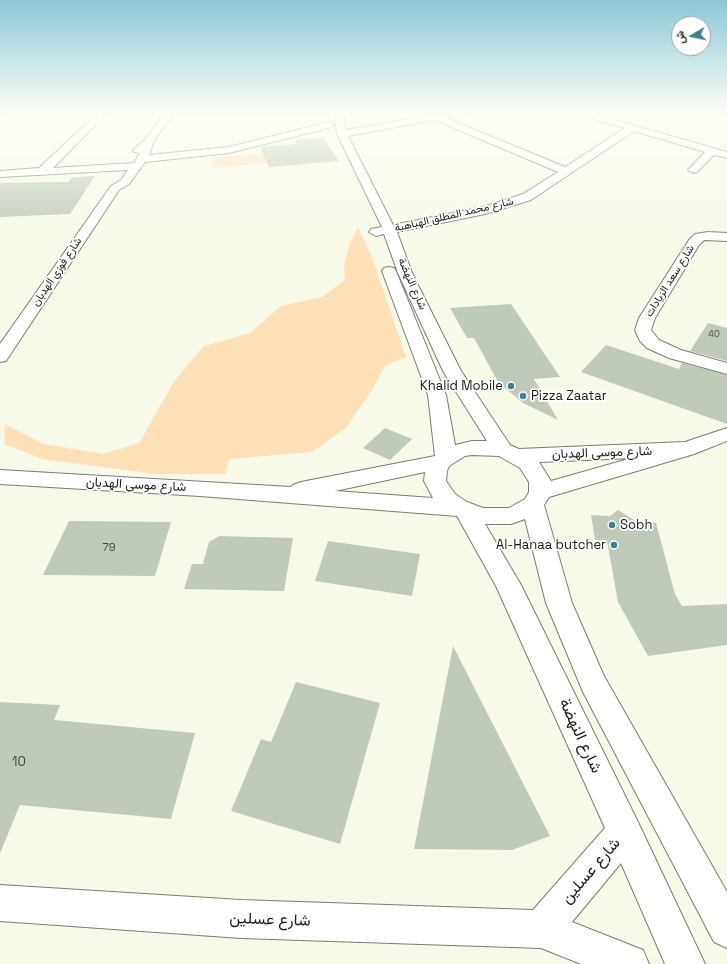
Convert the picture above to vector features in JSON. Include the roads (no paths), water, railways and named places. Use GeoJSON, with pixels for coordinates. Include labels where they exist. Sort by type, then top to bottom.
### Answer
{"type":"FeatureCollection","features":[{"type":"Feature","properties":{"kind":"street"},"geometry":{"type":"LineString","coordinates":[[43,171],[60,155]]}},
{"type":"Feature","properties":{"kind":"street","name":"شارع فوزي الهدبان"},"geometry":{"type":"LineString","coordinates":[[0,357],[129,168],[140,155]]}},
{"type":"Feature","properties":{"kind":"street"},"geometry":{"type":"LineString","coordinates":[[72,169],[108,170],[129,168],[194,155]]}},
{"type":"Feature","properties":{"kind":"street","name":"شارع النهضة"},"geometry":{"type":"LineString","coordinates":[[344,155],[348,167],[381,240],[405,273],[452,371],[510,453]]}},
{"type":"Feature","properties":{"kind":"street","name":"شارع النهضة"},"geometry":{"type":"LineString","coordinates":[[350,155],[437,395],[444,460]]}},
{"type":"Feature","properties":{"kind":"street"},"geometry":{"type":"LineString","coordinates":[[527,155],[565,171]]}},
{"type":"Feature","properties":{"kind":"street","name":"شارع محمد المطلق الهباهبة"},"geometry":{"type":"LineString","coordinates":[[381,240],[527,197],[590,155]]}},
{"type":"Feature","properties":{"kind":"street"},"geometry":{"type":"LineString","coordinates":[[693,170],[708,155]]}},
{"type":"Feature","properties":{"kind":"street"},"geometry":{"type":"LineString","coordinates":[[0,174],[72,169],[129,168]]}},
{"type":"Feature","properties":{"kind":"street","name":"شارع سعد الزيادات"},"geometry":{"type":"LineString","coordinates":[[727,237],[700,237],[694,242],[647,318],[642,330],[653,344],[675,354],[727,370]]}},
{"type":"Feature","properties":{"kind":"street","name":"شارع موسى الهدبان"},"geometry":{"type":"LineString","coordinates":[[536,498],[687,449],[727,434]]}},
{"type":"Feature","properties":{"kind":"street"},"geometry":{"type":"LineString","coordinates":[[536,498],[523,511],[511,516],[482,516],[463,510],[447,500],[439,491],[435,481],[436,471],[444,460],[458,451],[472,448],[487,448],[510,453],[528,463],[536,472],[540,482],[536,498],[559,603],[594,683],[727,929]]}},
{"type":"Feature","properties":{"kind":"street","name":"شارع موسى الهدبان"},"geometry":{"type":"LineString","coordinates":[[510,453],[687,449]]}},
{"type":"Feature","properties":{"kind":"street","name":"شارع موسى الهدبان"},"geometry":{"type":"LineString","coordinates":[[273,495],[444,460]]}},
{"type":"Feature","properties":{"kind":"street","name":"شارع موسى الهدبان"},"geometry":{"type":"LineString","coordinates":[[0,477],[200,488],[463,510]]}},
{"type":"Feature","properties":{"kind":"street","name":"شارع النهضة"},"geometry":{"type":"LineString","coordinates":[[463,510],[508,585],[625,832],[685,964]]}},
{"type":"Feature","properties":{"kind":"street","name":"شارع عسلين"},"geometry":{"type":"LineString","coordinates":[[540,929],[625,832]]}},
{"type":"Feature","properties":{"kind":"street","name":"شارع عسلين"},"geometry":{"type":"LineString","coordinates":[[0,903],[242,919],[540,929],[629,964]]}},
{"type":"Feature","properties":{"kind":"place","name":"Khalid Mobile"},"geometry":{"type":"Point","coordinates":[511,386]}},
{"type":"Feature","properties":{"kind":"place","name":"Pizza Zaatar"},"geometry":{"type":"Point","coordinates":[523,396]}},
{"type":"Feature","properties":{"kind":"place","name":"Sobh"},"geometry":{"type":"Point","coordinates":[612,525]}},
{"type":"Feature","properties":{"kind":"place","name":"Al-Hanaa butcher"},"geometry":{"type":"Point","coordinates":[614,545]}}]}
